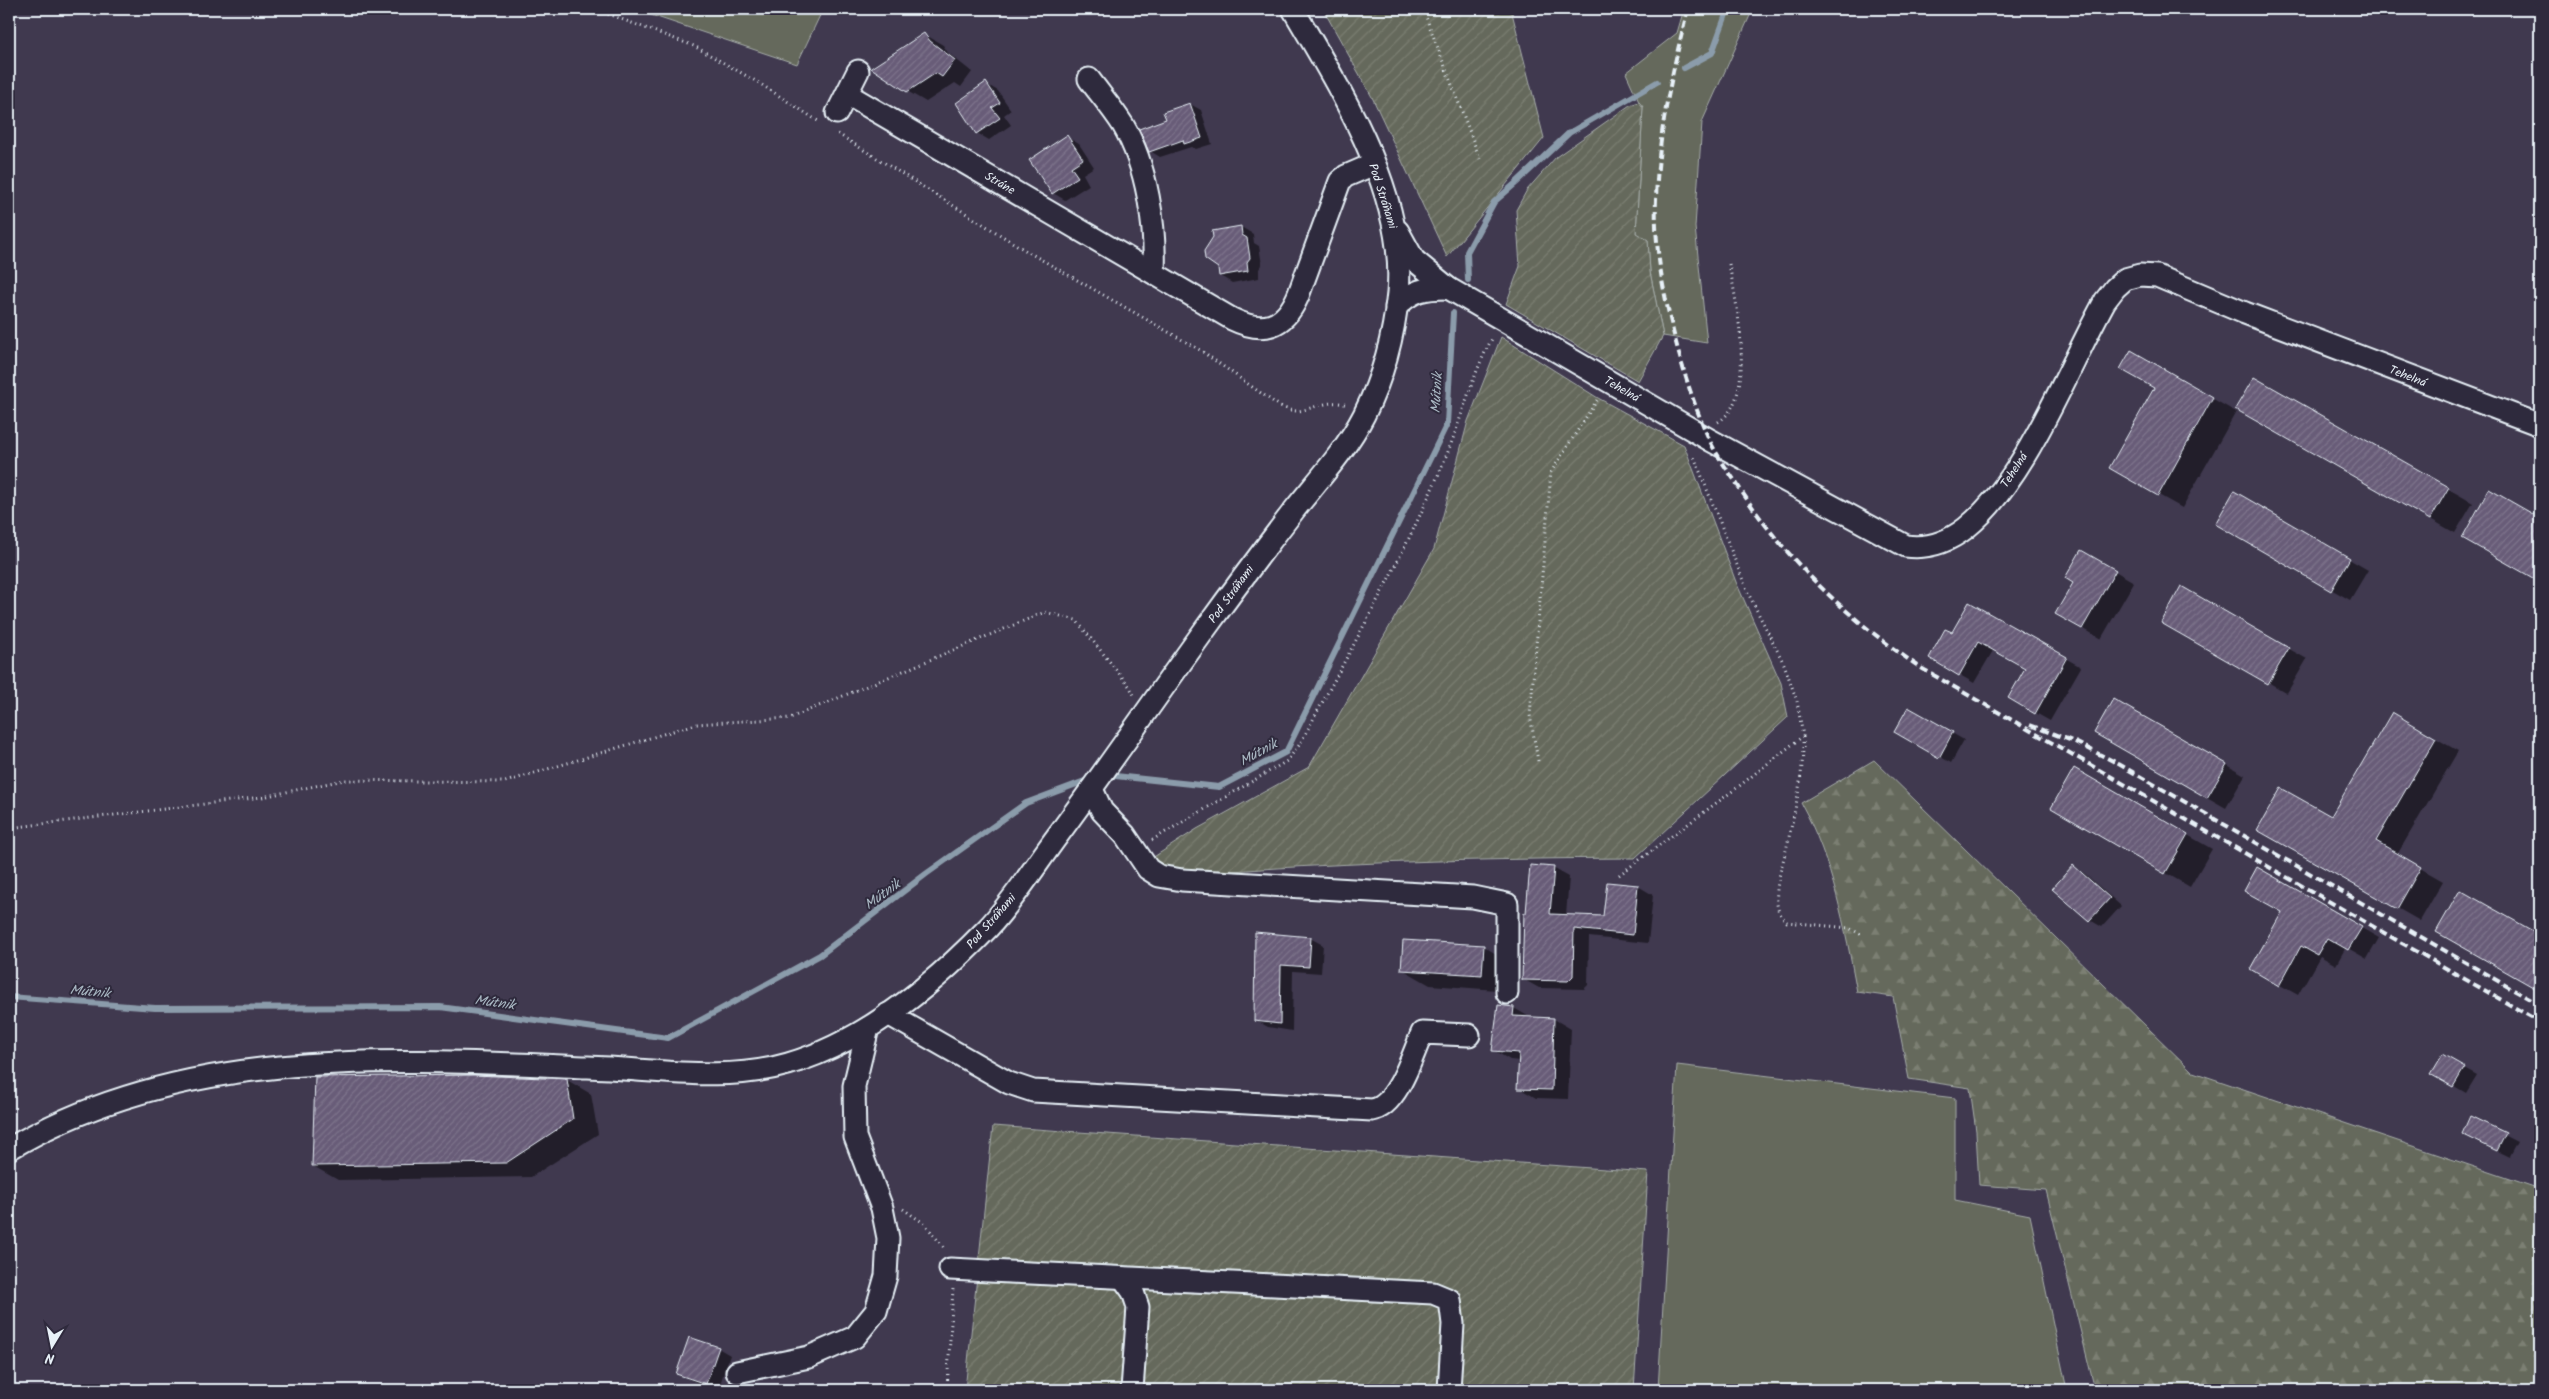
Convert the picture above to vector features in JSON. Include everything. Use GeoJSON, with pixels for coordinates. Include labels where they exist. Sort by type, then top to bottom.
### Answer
{"type":"FeatureCollection","features":[{"type":"Feature","properties":{"kind":"street","name":"Pod Stráňami"},"geometry":{"type":"LineString","coordinates":[[9,1149],[69,1117],[116,1100],[188,1080],[258,1068],[357,1063],[432,1062],[730,1073],[787,1064],[837,1045],[868,1028],[950,965],[996,919],[1263,550],[1342,450],[1365,411],[1381,374],[1390,343],[1398,288],[1394,224],[1374,164],[1350,112],[1293,9]]}},
{"type":"Feature","properties":{"kind":"street"},"geometry":{"type":"LineString","coordinates":[[831,123],[858,72]]}},
{"type":"Feature","properties":{"kind":"street"},"geometry":{"type":"LineString","coordinates":[[1089,79],[1123,125],[1134,150],[1153,225],[1154,273]]}},
{"type":"Feature","properties":{"kind":"street","name":"Stráne"},"geometry":{"type":"LineString","coordinates":[[847,94],[1242,324],[1260,327],[1283,320],[1298,296],[1340,181],[1346,176],[1374,164]]}},
{"type":"Feature","properties":{"kind":"street","name":"Tehelná"},"geometry":{"type":"LineString","coordinates":[[1394,224],[1414,260],[1448,288],[1693,431],[1906,546],[1935,545],[1965,529],[1999,494],[2033,440],[2105,301],[2115,288],[2125,280],[2147,275],[2166,278],[2245,313],[2540,425]]}},
{"type":"Feature","properties":{"kind":"street"},"geometry":{"type":"LineString","coordinates":[[1396,308],[1408,295],[1426,288],[1448,288]]}},
{"type":"Feature","properties":{"kind":"street"},"geometry":{"type":"LineString","coordinates":[[1096,783],[1102,811],[1125,834],[1148,868],[1159,876],[1473,897],[1507,904],[1507,994]]}},
{"type":"Feature","properties":{"kind":"street"},"geometry":{"type":"LineString","coordinates":[[888,1014],[1009,1083],[1033,1091],[1372,1110],[1380,1109],[1393,1097],[1422,1033],[1469,1035]]}},
{"type":"Feature","properties":{"kind":"street"},"geometry":{"type":"LineString","coordinates":[[737,1372],[809,1357],[855,1337],[876,1311],[886,1276],[888,1238],[882,1208],[855,1138],[854,1086],[868,1028]]}},
{"type":"Feature","properties":{"kind":"street"},"geometry":{"type":"LineString","coordinates":[[950,1269],[1433,1293],[1450,1300],[1453,1324],[1449,1390]]}},
{"type":"Feature","properties":{"kind":"street"},"geometry":{"type":"LineString","coordinates":[[1123,1278],[1133,1292],[1138,1307],[1132,1390]]}},
{"type":"Feature","properties":{"kind":"path"},"geometry":{"type":"LineString","coordinates":[[594,9],[694,46],[831,123],[1028,252],[1200,350],[1275,403],[1289,410],[1302,411],[1314,406],[1341,403],[1365,411]]}},
{"type":"Feature","properties":{"kind":"path"},"geometry":{"type":"LineString","coordinates":[[1423,9],[1480,159]]}},
{"type":"Feature","properties":{"kind":"path"},"geometry":{"type":"LineString","coordinates":[[1729,264],[1741,345],[1738,382],[1729,411],[1721,420],[1693,431],[1693,458],[1748,593],[1784,664],[1797,701],[1803,736],[1804,756],[1798,794],[1779,879],[1777,905],[1780,916],[1787,922],[1842,927],[1862,935]]}},
{"type":"Feature","properties":{"kind":"path"},"geometry":{"type":"LineString","coordinates":[[1125,834],[1139,841],[1152,840],[1287,761],[1300,744],[1363,628],[1404,547],[1448,453],[1485,352],[1497,331],[1506,322]]}},
{"type":"Feature","properties":{"kind":"path"},"geometry":{"type":"LineString","coordinates":[[1538,761],[1530,716],[1551,472],[1609,382]]}},
{"type":"Feature","properties":{"kind":"path"},"geometry":{"type":"LineString","coordinates":[[9,828],[262,797],[344,780],[505,782],[696,724],[790,718],[1045,612],[1076,620],[1130,687],[1144,716]]}},
{"type":"Feature","properties":{"kind":"path"},"geometry":{"type":"LineString","coordinates":[[1619,875],[1738,787],[1803,736]]}},
{"type":"Feature","properties":{"kind":"green space"},"geometry":{"type":"Polygon","coordinates":[[[633,9],[823,9],[797,64],[633,9]]]}},
{"type":"Feature","properties":{"kind":"green space"},"geometry":{"type":"Polygon","coordinates":[[[1323,9],[1511,9],[1544,138],[1447,257],[1372,97],[1323,9]]]}},
{"type":"Feature","properties":{"kind":"green space"},"geometry":{"type":"Polygon","coordinates":[[[1684,9],[1753,9],[1702,122],[1695,227],[1707,343],[1663,336],[1650,272],[1648,240],[1636,234],[1643,107],[1626,73],[1677,33],[1684,9]]]}},
{"type":"Feature","properties":{"kind":"green space"},"geometry":{"type":"Polygon","coordinates":[[[1639,102],[1643,107],[1636,233],[1648,240],[1650,272],[1663,336],[1638,381],[1506,304],[1520,266],[1516,210],[1527,190],[1556,157],[1630,105],[1639,102]]]}},
{"type":"Feature","properties":{"kind":"green space"},"geometry":{"type":"Polygon","coordinates":[[[1501,337],[1598,398],[1684,445],[1736,582],[1781,683],[1788,717],[1635,858],[1403,862],[1287,867],[1171,876],[1149,860],[1197,829],[1309,767],[1434,549],[1468,421],[1501,337]]]}},
{"type":"Feature","properties":{"kind":"green space"},"geometry":{"type":"Polygon","coordinates":[[[1874,760],[2193,1072],[2540,1189],[2540,1390],[2095,1390],[2046,1190],[1979,1185],[1976,1131],[1970,1088],[1909,1079],[1893,997],[1857,992],[1830,871],[1822,848],[1801,803],[1874,760]]]}},
{"type":"Feature","properties":{"kind":"green space"},"geometry":{"type":"Polygon","coordinates":[[[1677,1065],[1955,1098],[1955,1200],[2030,1215],[2067,1390],[1658,1390],[1677,1065]]]}},
{"type":"Feature","properties":{"kind":"green space"},"geometry":{"type":"Polygon","coordinates":[[[993,1126],[1648,1172],[1634,1390],[965,1390],[993,1126]]]}},
{"type":"Feature","properties":{"kind":"building"},"geometry":{"type":"Polygon","coordinates":[[[924,33],[930,41],[955,60],[942,77],[936,73],[907,92],[871,68],[924,33]]]}},
{"type":"Feature","properties":{"kind":"building"},"geometry":{"type":"Polygon","coordinates":[[[986,82],[1000,103],[992,108],[1000,118],[976,134],[956,103],[986,82]]]}},
{"type":"Feature","properties":{"kind":"building"},"geometry":{"type":"Polygon","coordinates":[[[1190,103],[1202,138],[1184,144],[1183,140],[1149,152],[1139,129],[1166,119],[1163,112],[1190,103]]]}},
{"type":"Feature","properties":{"kind":"building"},"geometry":{"type":"Polygon","coordinates":[[[1067,135],[1083,159],[1071,167],[1078,177],[1052,194],[1029,160],[1067,135]]]}},
{"type":"Feature","properties":{"kind":"building"},"geometry":{"type":"Polygon","coordinates":[[[1241,226],[1242,235],[1247,238],[1250,258],[1247,262],[1248,271],[1219,276],[1218,268],[1205,259],[1204,251],[1213,237],[1212,231],[1241,226]]]}},
{"type":"Feature","properties":{"kind":"building"},"geometry":{"type":"Polygon","coordinates":[[[2131,350],[2213,397],[2158,496],[2109,468],[2154,388],[2120,369],[2131,350]]]}},
{"type":"Feature","properties":{"kind":"building"},"geometry":{"type":"Polygon","coordinates":[[[2254,377],[2449,487],[2430,520],[2235,409],[2254,377]]]}},
{"type":"Feature","properties":{"kind":"building"},"geometry":{"type":"Polygon","coordinates":[[[2489,489],[2540,518],[2540,582],[2462,538],[2489,489]]]}},
{"type":"Feature","properties":{"kind":"building"},"geometry":{"type":"Polygon","coordinates":[[[2234,491],[2350,558],[2331,591],[2215,524],[2234,491]]]}},
{"type":"Feature","properties":{"kind":"building"},"geometry":{"type":"Polygon","coordinates":[[[2081,550],[2116,570],[2082,629],[2055,614],[2073,583],[2065,578],[2081,550]]]}},
{"type":"Feature","properties":{"kind":"building"},"geometry":{"type":"Polygon","coordinates":[[[2181,586],[2289,648],[2268,684],[2161,623],[2181,586]]]}},
{"type":"Feature","properties":{"kind":"building"},"geometry":{"type":"Polygon","coordinates":[[[1969,602],[2067,657],[2035,714],[2008,698],[2025,668],[1978,642],[1959,676],[1929,658],[1945,629],[1952,632],[1969,602]]]}},
{"type":"Feature","properties":{"kind":"building"},"geometry":{"type":"Polygon","coordinates":[[[2113,699],[2227,764],[2207,798],[2094,733],[2113,699]]]}},
{"type":"Feature","properties":{"kind":"building"},"geometry":{"type":"Polygon","coordinates":[[[1908,707],[1953,732],[1939,758],[1894,732],[1908,707]]]}},
{"type":"Feature","properties":{"kind":"building"},"geometry":{"type":"Polygon","coordinates":[[[2392,712],[2436,738],[2376,841],[2421,867],[2397,909],[2257,830],[2281,788],[2331,816],[2392,712]]]}},
{"type":"Feature","properties":{"kind":"building"},"geometry":{"type":"Polygon","coordinates":[[[2074,768],[2188,834],[2165,874],[2051,808],[2074,768]]]}},
{"type":"Feature","properties":{"kind":"building"},"geometry":{"type":"Polygon","coordinates":[[[1530,865],[1554,867],[1550,914],[1603,916],[1607,882],[1638,885],[1633,935],[1574,929],[1573,976],[1568,981],[1522,980],[1524,913],[1526,913],[1530,865]]]}},
{"type":"Feature","properties":{"kind":"building"},"geometry":{"type":"Polygon","coordinates":[[[2073,865],[2110,898],[2089,921],[2052,889],[2073,865]]]}},
{"type":"Feature","properties":{"kind":"building"},"geometry":{"type":"Polygon","coordinates":[[[2257,867],[2362,927],[2348,950],[2327,938],[2317,955],[2301,946],[2279,986],[2250,969],[2282,912],[2244,891],[2257,867]]]}},
{"type":"Feature","properties":{"kind":"building"},"geometry":{"type":"Polygon","coordinates":[[[2460,890],[2540,935],[2540,991],[2436,932],[2460,890]]]}},
{"type":"Feature","properties":{"kind":"building"},"geometry":{"type":"Polygon","coordinates":[[[1255,932],[1311,937],[1309,967],[1281,965],[1280,1024],[1254,1021],[1255,932]]]}},
{"type":"Feature","properties":{"kind":"building"},"geometry":{"type":"Polygon","coordinates":[[[1403,940],[1484,945],[1482,975],[1401,970],[1403,940]]]}},
{"type":"Feature","properties":{"kind":"building"},"geometry":{"type":"Polygon","coordinates":[[[1498,1005],[1514,1007],[1513,1016],[1554,1018],[1552,1090],[1517,1089],[1519,1053],[1492,1051],[1498,1005]]]}},
{"type":"Feature","properties":{"kind":"building"},"geometry":{"type":"Polygon","coordinates":[[[2442,1054],[2465,1067],[2453,1087],[2430,1074],[2442,1054]]]}},
{"type":"Feature","properties":{"kind":"building"},"geometry":{"type":"Polygon","coordinates":[[[474,1075],[567,1079],[573,1119],[506,1163],[312,1166],[315,1077],[474,1075]]]}},
{"type":"Feature","properties":{"kind":"building"},"geometry":{"type":"Polygon","coordinates":[[[2470,1116],[2506,1133],[2497,1151],[2462,1134],[2470,1116]]]}},
{"type":"Feature","properties":{"kind":"building"},"geometry":{"type":"Polygon","coordinates":[[[689,1337],[719,1347],[706,1384],[676,1374],[689,1337]]]}},
{"type":"Feature","properties":{"kind":"waterway","name":"Mútnik"},"geometry":{"type":"LineString","coordinates":[[1684,68],[1712,53],[1728,9]]}},
{"type":"Feature","properties":{"kind":"waterway","name":"Mútnik"},"geometry":{"type":"LineString","coordinates":[[1468,280],[1467,252],[1494,202],[1569,133],[1657,82]]}},
{"type":"Feature","properties":{"kind":"waterway","name":"Mútnik"},"geometry":{"type":"LineString","coordinates":[[1106,775],[1219,787],[1286,752],[1447,424],[1453,313]]}},
{"type":"Feature","properties":{"kind":"waterway","name":"Mútnik"},"geometry":{"type":"LineString","coordinates":[[9,997],[155,1008],[440,1007],[668,1038],[820,955],[926,874],[1026,803],[1090,779]]}},
{"type":"Feature","properties":{"kind":"railway"},"geometry":{"type":"LineString","coordinates":[[1688,9],[1671,80],[1657,176],[1656,234],[1666,302],[1689,388],[1712,445],[1754,509],[1795,561],[1818,585],[1867,629],[1921,668],[2540,1022]]}},
{"type":"Feature","properties":{"kind":"railway"},"geometry":{"type":"LineString","coordinates":[[2030,725],[2075,742],[2115,762],[2540,1005]]}}]}
